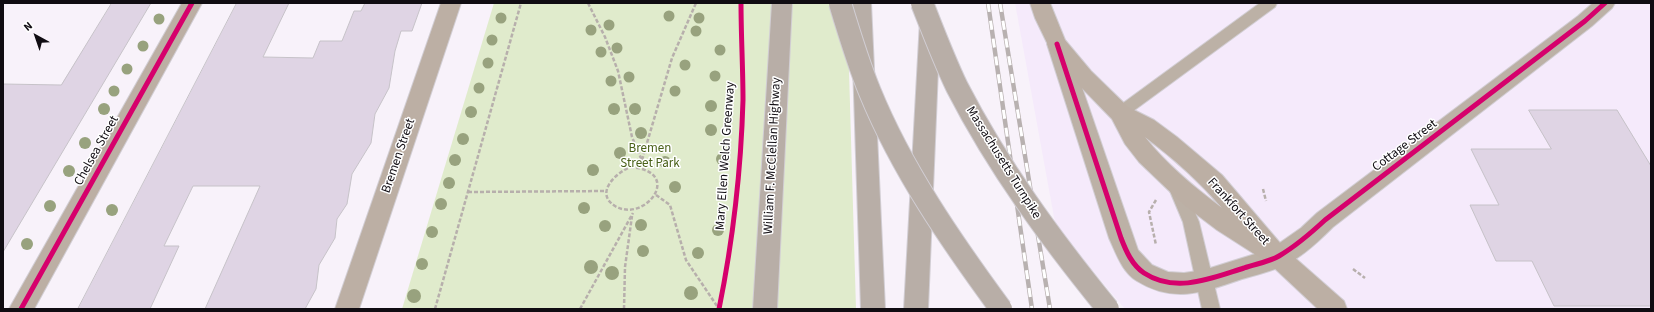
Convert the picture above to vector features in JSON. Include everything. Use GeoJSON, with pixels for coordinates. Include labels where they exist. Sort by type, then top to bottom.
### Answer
{"type":"FeatureCollection","features":[{"type":"Feature","properties":{"kind":"highway","name":"William F. McClellan Highway"},"geometry":{"type":"LineString","coordinates":[[765,309],[782,3]]}},
{"type":"Feature","properties":{"kind":"highway"},"geometry":{"type":"LineString","coordinates":[[840,3],[859,63],[888,132],[934,212],[968,264],[1001,309]]}},
{"type":"Feature","properties":{"kind":"highway"},"geometry":{"type":"LineString","coordinates":[[861,3],[873,309]]}},
{"type":"Feature","properties":{"kind":"highway","name":"Massachusetts Turnpike"},"geometry":{"type":"LineString","coordinates":[[922,3],[944,59],[965,102],[986,139],[1024,199],[1050,236],[1108,309]]}},
{"type":"Feature","properties":{"kind":"highway"},"geometry":{"type":"LineString","coordinates":[[916,309],[931,3]]}},
{"type":"Feature","properties":{"kind":"main road","name":"Chelsea Street"},"geometry":{"type":"LineString","coordinates":[[20,309],[192,3]]}},
{"type":"Feature","properties":{"kind":"main road","name":"Bremen Street"},"geometry":{"type":"LineString","coordinates":[[348,309],[451,3]]}},
{"type":"Feature","properties":{"kind":"main road","name":"Frankfort Street"},"geometry":{"type":"LineString","coordinates":[[1040,3],[1057,44],[1084,77],[1120,113],[1133,138],[1147,156],[1192,198],[1225,223],[1278,257]]}},
{"type":"Feature","properties":{"kind":"main road","name":"Frankfort Street"},"geometry":{"type":"LineString","coordinates":[[1120,113],[1146,126],[1169,143],[1214,182],[1278,257]]}},
{"type":"Feature","properties":{"kind":"main road"},"geometry":{"type":"LineString","coordinates":[[1278,257],[1335,309]]}},
{"type":"Feature","properties":{"kind":"street","name":"Cottage Street"},"geometry":{"type":"LineString","coordinates":[[1057,44],[1115,221],[1129,257],[1144,273],[1166,283],[1184,284],[1204,281],[1278,257],[1585,21],[1605,3]]}},
{"type":"Feature","properties":{"kind":"lane"},"geometry":{"type":"LineString","coordinates":[[1120,113],[1270,3]]}},
{"type":"Feature","properties":{"kind":"lane"},"geometry":{"type":"LineString","coordinates":[[1174,180],[1191,222],[1211,309]]}},
{"type":"Feature","properties":{"kind":"path"},"geometry":{"type":"LineString","coordinates":[[435,309],[521,3]]}},
{"type":"Feature","properties":{"kind":"path"},"geometry":{"type":"LineString","coordinates":[[588,3],[605,37],[618,71],[632,137],[645,168]]}},
{"type":"Feature","properties":{"kind":"path"},"geometry":{"type":"LineString","coordinates":[[642,160],[672,58],[696,3]]}},
{"type":"Feature","properties":{"kind":"path"},"geometry":{"type":"LineString","coordinates":[[637,167],[645,168],[656,176],[658,189],[656,195],[643,207],[634,209],[618,207],[609,198],[607,191],[611,179],[623,170],[637,167]]}},
{"type":"Feature","properties":{"kind":"path"},"geometry":{"type":"LineString","coordinates":[[1263,189],[1266,201]]}},
{"type":"Feature","properties":{"kind":"path"},"geometry":{"type":"LineString","coordinates":[[468,192],[607,191]]}},
{"type":"Feature","properties":{"kind":"path"},"geometry":{"type":"LineString","coordinates":[[656,195],[670,206],[686,260],[719,309]]}},
{"type":"Feature","properties":{"kind":"path"},"geometry":{"type":"LineString","coordinates":[[1157,199],[1149,212],[1158,252]]}},
{"type":"Feature","properties":{"kind":"path"},"geometry":{"type":"LineString","coordinates":[[624,309],[625,267],[634,209]]}},
{"type":"Feature","properties":{"kind":"path"},"geometry":{"type":"LineString","coordinates":[[580,309],[633,213]]}},
{"type":"Feature","properties":{"kind":"path"},"geometry":{"type":"LineString","coordinates":[[1353,269],[1365,278]]}},
{"type":"Feature","properties":{"kind":"path"},"geometry":{"type":"LineString","coordinates":[[719,309],[722,298]]}},
{"type":"Feature","properties":{"kind":"shaded area"},"geometry":{"type":"Polygon","coordinates":[[[1015,3],[1651,3],[1651,309],[1125,309],[1056,228],[1015,3]]]}},
{"type":"Feature","properties":{"kind":"green space","name":"Bremen Street Park"},"geometry":{"type":"Polygon","coordinates":[[[494,3],[847,3],[856,309],[402,309],[494,3]]]}},
{"type":"Feature","properties":{"kind":"building"},"geometry":{"type":"Polygon","coordinates":[[[112,3],[151,3],[3,252],[3,84],[61,85],[112,3]]]}},
{"type":"Feature","properties":{"kind":"building"},"geometry":{"type":"Polygon","coordinates":[[[237,3],[289,3],[263,57],[313,58],[320,41],[342,41],[354,11],[361,11],[365,3],[422,3],[412,31],[401,31],[395,51],[389,88],[375,114],[371,143],[352,174],[347,204],[337,219],[335,238],[319,265],[316,289],[305,309],[205,309],[260,186],[193,186],[164,246],[179,246],[150,309],[78,309],[237,3]]]}},
{"type":"Feature","properties":{"kind":"building"},"geometry":{"type":"Polygon","coordinates":[[[1529,110],[1617,110],[1651,166],[1651,306],[1554,306],[1532,261],[1496,261],[1470,205],[1499,205],[1471,149],[1551,149],[1529,110]]]}},
{"type":"Feature","properties":{"kind":"railway"},"geometry":{"type":"LineString","coordinates":[[988,3],[1032,309]]}},
{"type":"Feature","properties":{"kind":"railway"},"geometry":{"type":"LineString","coordinates":[[1000,3],[1050,309]]}},
{"type":"Feature","properties":{"kind":"cycle path"},"geometry":{"type":"LineString","coordinates":[[21,309],[192,3]]}},
{"type":"Feature","properties":{"kind":"cycle path","name":"Mary Ellen Welch Greenway"},"geometry":{"type":"LineString","coordinates":[[719,309],[730,252],[740,162],[743,102],[741,3]]}},
{"type":"Feature","properties":{"kind":"cycle path"},"geometry":{"type":"LineString","coordinates":[[1057,44],[1121,238],[1129,257],[1144,273],[1166,283],[1184,284],[1204,281],[1278,257],[1309,235],[1325,220],[1585,21],[1605,3]]}}]}
